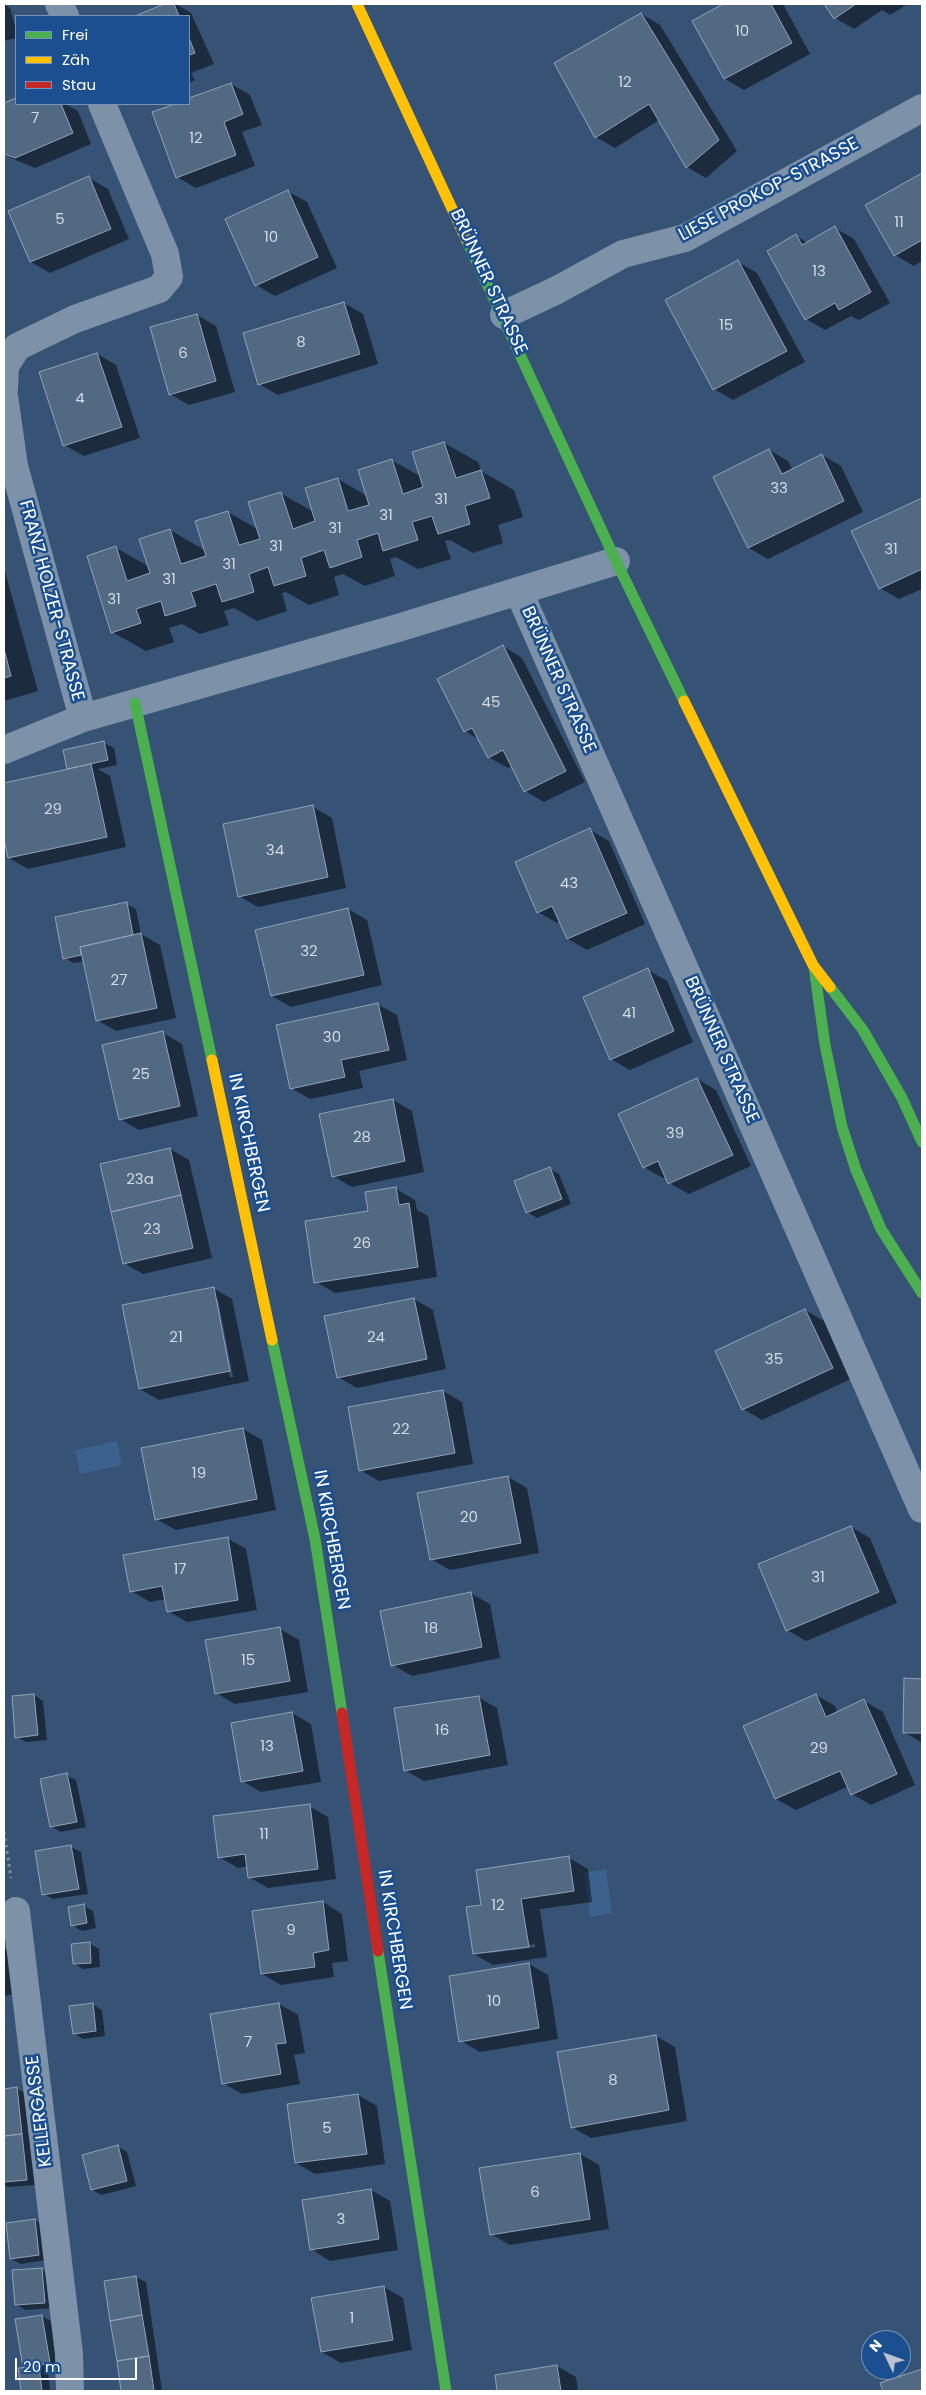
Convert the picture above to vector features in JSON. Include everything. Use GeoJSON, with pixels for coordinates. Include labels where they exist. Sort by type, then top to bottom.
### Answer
{"type":"FeatureCollection","features":[{"type":"Feature","properties":{"kind":"street","name":"BRÜNNER STRASSE"},"geometry":{"type":"LineString","coordinates":[[358,4],[504,315],[616,561],[813,965],[862,1030],[902,1098],[922,1142]]}},
{"type":"Feature","properties":{"kind":"street"},"geometry":{"type":"LineString","coordinates":[[4,389],[5,366],[17,347],[75,319],[158,288],[169,278],[165,254],[102,105]]}},
{"type":"Feature","properties":{"kind":"street","name":"LIESE PROKOP-STRASSE"},"geometry":{"type":"LineString","coordinates":[[504,315],[558,290],[623,254],[685,238],[922,108]]}},
{"type":"Feature","properties":{"kind":"street","name":"FRANZ HOLZER-STRASSE"},"geometry":{"type":"LineString","coordinates":[[4,396],[14,466],[83,718]]}},
{"type":"Feature","properties":{"kind":"street","name":"BRÜNNER STRASSE"},"geometry":{"type":"LineString","coordinates":[[4,750],[83,718],[519,592],[616,561]]}},
{"type":"Feature","properties":{"kind":"street","name":"BRÜNNER STRASSE"},"geometry":{"type":"LineString","coordinates":[[519,592],[922,1509]]}},
{"type":"Feature","properties":{"kind":"street","name":"IN KIRCHBERGEN"},"geometry":{"type":"LineString","coordinates":[[135,703],[315,1539],[446,2391]]}},
{"type":"Feature","properties":{"kind":"street","name":"BRÜNNER STRASSE"},"geometry":{"type":"LineString","coordinates":[[813,965],[825,1045],[842,1126],[856,1170],[881,1229],[922,1293]]}},
{"type":"Feature","properties":{"kind":"street","name":"KELLERGASSE"},"geometry":{"type":"LineString","coordinates":[[16,1911],[69,2354],[70,2391]]}},
{"type":"Feature","properties":{"kind":"path"},"geometry":{"type":"LineString","coordinates":[[4,1832],[16,1911]]}},
{"type":"Feature","properties":{"kind":"water"},"geometry":{"type":"Polygon","coordinates":[[[117,1441],[122,1465],[80,1474],[75,1450],[117,1441]]]}},
{"type":"Feature","properties":{"kind":"water"},"geometry":{"type":"Polygon","coordinates":[[[606,1869],[612,1913],[590,1917],[584,1873],[606,1869]]]}},
{"type":"Feature","properties":{"kind":"building"},"geometry":{"type":"Polygon","coordinates":[[[164,4],[174,4],[179,15],[137,15],[164,4]]]}},
{"type":"Feature","properties":{"kind":"building"},"geometry":{"type":"Polygon","coordinates":[[[723,4],[771,4],[792,43],[724,79],[692,21],[723,4]]]}},
{"type":"Feature","properties":{"kind":"building"},"geometry":{"type":"Polygon","coordinates":[[[824,4],[856,4],[834,19],[824,4]]]}},
{"type":"Feature","properties":{"kind":"building"},"geometry":{"type":"Polygon","coordinates":[[[641,13],[719,140],[686,168],[649,104],[595,138],[554,63],[641,13]]]}},
{"type":"Feature","properties":{"kind":"building"},"geometry":{"type":"Polygon","coordinates":[[[190,40],[195,53],[190,55],[190,40]]]}},
{"type":"Feature","properties":{"kind":"building"},"geometry":{"type":"Polygon","coordinates":[[[231,83],[243,114],[224,122],[236,155],[176,178],[152,112],[172,105],[190,105],[190,98],[231,83]]]}},
{"type":"Feature","properties":{"kind":"building"},"geometry":{"type":"Polygon","coordinates":[[[15,98],[15,105],[61,105],[73,133],[15,158],[4,154],[4,103],[15,98]]]}},
{"type":"Feature","properties":{"kind":"building"},"geometry":{"type":"Polygon","coordinates":[[[922,173],[922,240],[894,256],[865,205],[922,173]]]}},
{"type":"Feature","properties":{"kind":"building"},"geometry":{"type":"Polygon","coordinates":[[[89,176],[111,229],[30,262],[8,211],[89,176]]]}},
{"type":"Feature","properties":{"kind":"building"},"geometry":{"type":"Polygon","coordinates":[[[288,190],[318,257],[255,286],[225,219],[288,190]]]}},
{"type":"Feature","properties":{"kind":"building"},"geometry":{"type":"Polygon","coordinates":[[[835,226],[871,292],[839,310],[835,303],[805,320],[767,251],[796,234],[802,245],[835,226]]]}},
{"type":"Feature","properties":{"kind":"building"},"geometry":{"type":"Polygon","coordinates":[[[738,260],[787,351],[713,390],[665,300],[738,260]]]}},
{"type":"Feature","properties":{"kind":"building"},"geometry":{"type":"Polygon","coordinates":[[[344,302],[360,354],[258,385],[243,333],[344,302]]]}},
{"type":"Feature","properties":{"kind":"building"},"geometry":{"type":"Polygon","coordinates":[[[197,314],[216,381],[169,395],[150,327],[197,314]]]}},
{"type":"Feature","properties":{"kind":"building"},"geometry":{"type":"Polygon","coordinates":[[[97,353],[122,427],[63,446],[39,372],[97,353]]]}},
{"type":"Feature","properties":{"kind":"building"},"geometry":{"type":"Polygon","coordinates":[[[444,442],[456,478],[481,470],[490,498],[465,506],[470,524],[438,534],[432,516],[412,522],[418,540],[383,551],[378,533],[357,540],[362,557],[330,568],[324,550],[301,558],[306,576],[274,586],[268,567],[249,574],[254,592],[222,602],[216,584],[191,592],[196,606],[165,616],[161,601],[136,609],[141,623],[111,633],[87,556],[116,546],[127,581],[150,573],[139,539],[170,529],[181,564],[206,556],[195,521],[228,511],[239,545],[260,539],[248,502],[281,492],[293,529],[315,521],[305,488],[338,478],[348,511],[369,505],[358,470],[392,459],[403,494],[423,487],[412,452],[444,442]]]}},
{"type":"Feature","properties":{"kind":"building"},"geometry":{"type":"Polygon","coordinates":[[[769,449],[782,474],[822,454],[844,501],[748,548],[713,477],[769,449]]]}},
{"type":"Feature","properties":{"kind":"building"},"geometry":{"type":"Polygon","coordinates":[[[922,498],[922,569],[879,589],[851,531],[922,498]]]}},
{"type":"Feature","properties":{"kind":"building"},"geometry":{"type":"Polygon","coordinates":[[[503,645],[566,771],[524,792],[503,750],[488,758],[472,728],[464,732],[437,679],[503,645]]]}},
{"type":"Feature","properties":{"kind":"building"},"geometry":{"type":"Polygon","coordinates":[[[4,649],[11,676],[4,678],[4,649]]]}},
{"type":"Feature","properties":{"kind":"building"},"geometry":{"type":"Polygon","coordinates":[[[104,741],[108,760],[67,769],[63,750],[104,741]]]}},
{"type":"Feature","properties":{"kind":"building"},"geometry":{"type":"Polygon","coordinates":[[[91,764],[107,837],[8,858],[4,839],[4,783],[91,764]]]}},
{"type":"Feature","properties":{"kind":"building"},"geometry":{"type":"Polygon","coordinates":[[[313,805],[328,877],[238,897],[223,824],[313,805]]]}},
{"type":"Feature","properties":{"kind":"building"},"geometry":{"type":"Polygon","coordinates":[[[590,828],[627,913],[567,939],[552,906],[537,913],[515,862],[590,828]]]}},
{"type":"Feature","properties":{"kind":"building"},"geometry":{"type":"Polygon","coordinates":[[[127,902],[133,935],[80,947],[81,955],[63,959],[55,917],[127,902]]]}},
{"type":"Feature","properties":{"kind":"building"},"geometry":{"type":"Polygon","coordinates":[[[348,908],[364,975],[271,996],[255,930],[348,908]]]}},
{"type":"Feature","properties":{"kind":"building"},"geometry":{"type":"Polygon","coordinates":[[[141,933],[157,1008],[96,1021],[80,947],[141,933]]]}},
{"type":"Feature","properties":{"kind":"building"},"geometry":{"type":"Polygon","coordinates":[[[648,968],[674,1031],[610,1060],[583,997],[648,968]]]}},
{"type":"Feature","properties":{"kind":"building"},"geometry":{"type":"Polygon","coordinates":[[[378,1003],[389,1050],[341,1060],[345,1077],[290,1089],[276,1025],[378,1003]]]}},
{"type":"Feature","properties":{"kind":"building"},"geometry":{"type":"Polygon","coordinates":[[[163,1031],[180,1106],[119,1120],[102,1045],[163,1031]]]}},
{"type":"Feature","properties":{"kind":"building"},"geometry":{"type":"Polygon","coordinates":[[[697,1078],[733,1155],[668,1184],[658,1161],[643,1168],[618,1114],[697,1078]]]}},
{"type":"Feature","properties":{"kind":"building"},"geometry":{"type":"Polygon","coordinates":[[[393,1099],[405,1161],[332,1177],[319,1114],[393,1099]]]}},
{"type":"Feature","properties":{"kind":"building"},"geometry":{"type":"Polygon","coordinates":[[[170,1148],[181,1195],[111,1212],[100,1164],[170,1148]]]}},
{"type":"Feature","properties":{"kind":"building"},"geometry":{"type":"Polygon","coordinates":[[[550,1167],[562,1199],[526,1213],[514,1181],[550,1167]]]}},
{"type":"Feature","properties":{"kind":"building"},"geometry":{"type":"Polygon","coordinates":[[[396,1187],[399,1205],[409,1203],[418,1267],[314,1283],[305,1221],[368,1211],[365,1192],[396,1187]]]}},
{"type":"Feature","properties":{"kind":"building"},"geometry":{"type":"Polygon","coordinates":[[[181,1195],[193,1248],[123,1264],[111,1212],[181,1195]]]}},
{"type":"Feature","properties":{"kind":"building"},"geometry":{"type":"Polygon","coordinates":[[[214,1287],[230,1371],[139,1389],[122,1305],[214,1287]]]}},
{"type":"Feature","properties":{"kind":"building"},"geometry":{"type":"Polygon","coordinates":[[[414,1298],[427,1359],[337,1378],[324,1316],[414,1298]]]}},
{"type":"Feature","properties":{"kind":"building"},"geometry":{"type":"Polygon","coordinates":[[[805,1309],[833,1368],[742,1410],[715,1351],[805,1309]]]}},
{"type":"Feature","properties":{"kind":"building"},"geometry":{"type":"Polygon","coordinates":[[[443,1390],[455,1453],[359,1471],[348,1407],[443,1390]]]}},
{"type":"Feature","properties":{"kind":"building"},"geometry":{"type":"Polygon","coordinates":[[[243,1428],[257,1499],[155,1520],[141,1448],[243,1428]]]}},
{"type":"Feature","properties":{"kind":"building"},"geometry":{"type":"Polygon","coordinates":[[[508,1476],[521,1543],[430,1560],[417,1493],[508,1476]]]}},
{"type":"Feature","properties":{"kind":"building"},"geometry":{"type":"Polygon","coordinates":[[[851,1526],[879,1592],[786,1631],[758,1564],[851,1526]]]}},
{"type":"Feature","properties":{"kind":"building"},"geometry":{"type":"Polygon","coordinates":[[[228,1537],[238,1600],[167,1612],[162,1586],[130,1592],[123,1555],[228,1537]]]}},
{"type":"Feature","properties":{"kind":"building"},"geometry":{"type":"Polygon","coordinates":[[[471,1592],[482,1647],[391,1666],[380,1611],[471,1592]]]}},
{"type":"Feature","properties":{"kind":"building"},"geometry":{"type":"Polygon","coordinates":[[[280,1627],[290,1681],[215,1694],[205,1640],[280,1627]]]}},
{"type":"Feature","properties":{"kind":"building"},"geometry":{"type":"Polygon","coordinates":[[[904,1678],[922,1679],[922,1733],[903,1733],[904,1678]]]}},
{"type":"Feature","properties":{"kind":"building"},"geometry":{"type":"Polygon","coordinates":[[[34,1694],[38,1735],[15,1738],[12,1696],[34,1694]]]}},
{"type":"Feature","properties":{"kind":"building"},"geometry":{"type":"Polygon","coordinates":[[[816,1694],[826,1717],[864,1699],[897,1774],[851,1795],[840,1771],[775,1799],[743,1726],[816,1694]]]}},
{"type":"Feature","properties":{"kind":"building"},"geometry":{"type":"Polygon","coordinates":[[[479,1696],[490,1755],[404,1771],[394,1708],[479,1696]]]}},
{"type":"Feature","properties":{"kind":"building"},"geometry":{"type":"Polygon","coordinates":[[[292,1712],[303,1771],[241,1782],[231,1723],[292,1712]]]}},
{"type":"Feature","properties":{"kind":"building"},"geometry":{"type":"Polygon","coordinates":[[[67,1773],[77,1822],[50,1827],[40,1779],[67,1773]]]}},
{"type":"Feature","properties":{"kind":"building"},"geometry":{"type":"Polygon","coordinates":[[[310,1804],[318,1869],[248,1878],[245,1854],[218,1858],[213,1816],[310,1804]]]}},
{"type":"Feature","properties":{"kind":"building"},"geometry":{"type":"Polygon","coordinates":[[[71,1845],[79,1889],[42,1895],[35,1851],[71,1845]]]}},
{"type":"Feature","properties":{"kind":"building"},"geometry":{"type":"Polygon","coordinates":[[[569,1856],[574,1891],[521,1899],[529,1947],[473,1954],[466,1907],[481,1905],[476,1870],[569,1856]]]}},
{"type":"Feature","properties":{"kind":"building"},"geometry":{"type":"Polygon","coordinates":[[[323,1901],[329,1950],[313,1953],[315,1967],[261,1974],[252,1911],[323,1901]]]}},
{"type":"Feature","properties":{"kind":"building"},"geometry":{"type":"Polygon","coordinates":[[[84,1904],[87,1923],[71,1926],[68,1907],[84,1904]]]}},
{"type":"Feature","properties":{"kind":"building"},"geometry":{"type":"Polygon","coordinates":[[[90,1942],[91,1963],[73,1964],[71,1944],[90,1942]]]}},
{"type":"Feature","properties":{"kind":"building"},"geometry":{"type":"Polygon","coordinates":[[[529,1963],[539,2028],[459,2042],[449,1976],[529,1963]]]}},
{"type":"Feature","properties":{"kind":"building"},"geometry":{"type":"Polygon","coordinates":[[[93,2003],[96,2031],[73,2034],[69,2006],[93,2003]]]}},
{"type":"Feature","properties":{"kind":"building"},"geometry":{"type":"Polygon","coordinates":[[[279,2003],[286,2043],[276,2044],[281,2074],[222,2084],[210,2014],[279,2003]]]}},
{"type":"Feature","properties":{"kind":"building"},"geometry":{"type":"Polygon","coordinates":[[[656,2035],[669,2110],[571,2128],[557,2052],[656,2035]]]}},
{"type":"Feature","properties":{"kind":"building"},"geometry":{"type":"Polygon","coordinates":[[[17,2087],[22,2134],[4,2136],[4,2089],[17,2087]]]}},
{"type":"Feature","properties":{"kind":"building"},"geometry":{"type":"Polygon","coordinates":[[[358,2094],[367,2154],[295,2163],[287,2104],[358,2094]]]}},
{"type":"Feature","properties":{"kind":"building"},"geometry":{"type":"Polygon","coordinates":[[[22,2134],[27,2180],[4,2182],[4,2136],[22,2134]]]}},
{"type":"Feature","properties":{"kind":"building"},"geometry":{"type":"Polygon","coordinates":[[[118,2145],[127,2181],[91,2190],[82,2155],[118,2145]]]}},
{"type":"Feature","properties":{"kind":"building"},"geometry":{"type":"Polygon","coordinates":[[[580,2153],[590,2219],[490,2235],[479,2168],[580,2153]]]}},
{"type":"Feature","properties":{"kind":"building"},"geometry":{"type":"Polygon","coordinates":[[[371,2189],[379,2239],[310,2250],[302,2200],[371,2189]]]}},
{"type":"Feature","properties":{"kind":"building"},"geometry":{"type":"Polygon","coordinates":[[[35,2219],[39,2255],[10,2259],[6,2223],[35,2219]]]}},
{"type":"Feature","properties":{"kind":"building"},"geometry":{"type":"Polygon","coordinates":[[[42,2268],[45,2303],[15,2305],[12,2270],[42,2268]]]}},
{"type":"Feature","properties":{"kind":"building"},"geometry":{"type":"Polygon","coordinates":[[[136,2276],[142,2315],[110,2321],[104,2281],[136,2276]]]}},
{"type":"Feature","properties":{"kind":"building"},"geometry":{"type":"Polygon","coordinates":[[[384,2286],[393,2340],[321,2352],[311,2298],[384,2286]]]}},
{"type":"Feature","properties":{"kind":"building"},"geometry":{"type":"Polygon","coordinates":[[[42,2315],[50,2363],[23,2368],[15,2319],[42,2315]]]}},
{"type":"Feature","properties":{"kind":"building"},"geometry":{"type":"Polygon","coordinates":[[[142,2315],[149,2356],[117,2361],[110,2321],[142,2315]]]}},
{"type":"Feature","properties":{"kind":"building"},"geometry":{"type":"Polygon","coordinates":[[[149,2356],[154,2391],[121,2391],[117,2361],[149,2356]]]}},
{"type":"Feature","properties":{"kind":"building"},"geometry":{"type":"Polygon","coordinates":[[[557,2365],[561,2391],[497,2391],[495,2375],[557,2365]]]}},
{"type":"Feature","properties":{"kind":"building"},"geometry":{"type":"Polygon","coordinates":[[[39,2366],[42,2391],[21,2391],[18,2368],[39,2366]]]}},
{"type":"Feature","properties":{"kind":"building"},"geometry":{"type":"Polygon","coordinates":[[[922,2369],[922,2391],[883,2391],[880,2383],[889,2380],[911,2380],[911,2373],[922,2369]]]}},
{"type":"Feature","properties":{"kind":"traffic: fast"},"geometry":{"type":"LineString","coordinates":[[467,241],[616,561],[684,701]]}},
{"type":"Feature","properties":{"kind":"traffic: fast"},"geometry":{"type":"LineString","coordinates":[[135,703],[212,1060]]}},
{"type":"Feature","properties":{"kind":"traffic: fast"},"geometry":{"type":"LineString","coordinates":[[814,967],[825,1045],[842,1127],[856,1170],[881,1229],[922,1293]]}},
{"type":"Feature","properties":{"kind":"traffic: fast"},"geometry":{"type":"LineString","coordinates":[[830,987],[863,1030],[902,1098],[922,1142]]}},
{"type":"Feature","properties":{"kind":"traffic: fast"},"geometry":{"type":"LineString","coordinates":[[272,1340],[315,1539],[342,1713]]}},
{"type":"Feature","properties":{"kind":"traffic: fast"},"geometry":{"type":"LineString","coordinates":[[378,1951],[446,2391]]}},
{"type":"Feature","properties":{"kind":"traffic: slow"},"geometry":{"type":"LineString","coordinates":[[357,4],[467,241]]}},
{"type":"Feature","properties":{"kind":"traffic: slow"},"geometry":{"type":"LineString","coordinates":[[684,701],[813,965],[830,987]]}},
{"type":"Feature","properties":{"kind":"traffic: slow"},"geometry":{"type":"LineString","coordinates":[[212,1060],[272,1340]]}},
{"type":"Feature","properties":{"kind":"traffic: jam"},"geometry":{"type":"LineString","coordinates":[[342,1713],[378,1951]]}}]}
